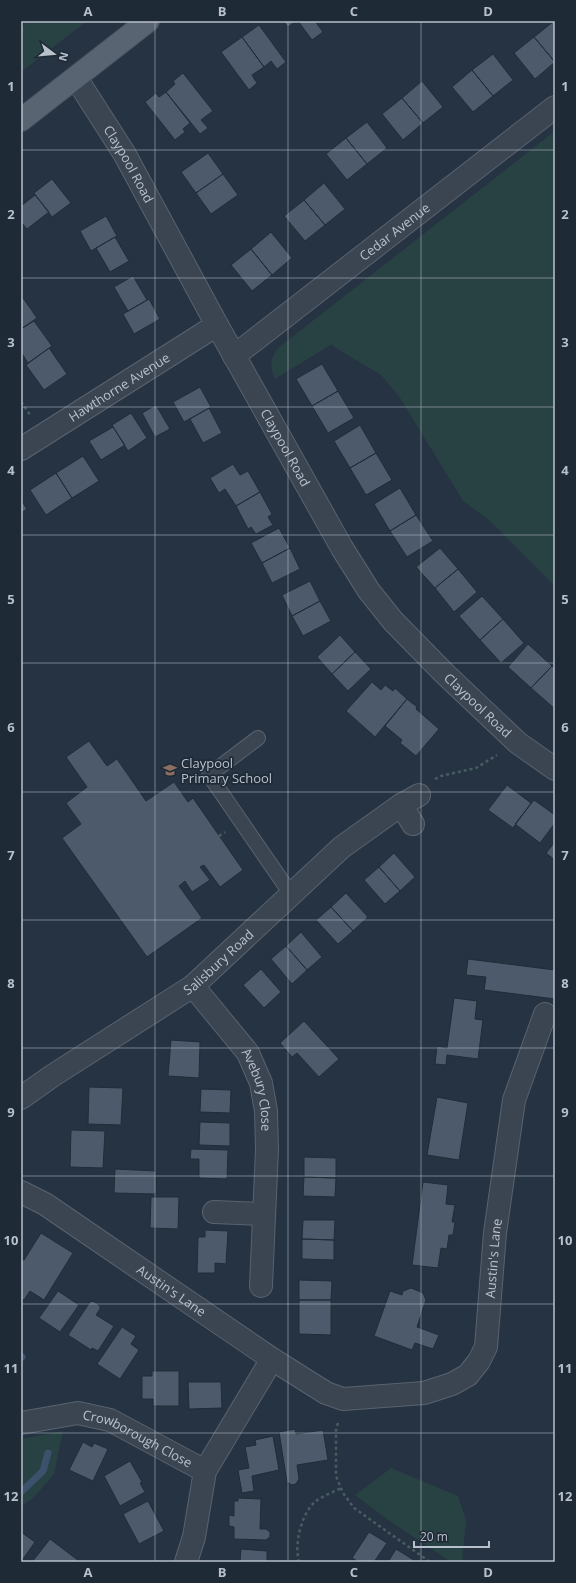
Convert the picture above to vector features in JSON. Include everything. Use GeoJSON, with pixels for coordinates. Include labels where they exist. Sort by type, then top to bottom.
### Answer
{"type":"FeatureCollection","features":[{"type":"Feature","properties":{"kind":"main road"},"geometry":{"type":"LineString","coordinates":[[21,120],[148,21]]}},
{"type":"Feature","properties":{"kind":"street","name":"Claypool Road"},"geometry":{"type":"LineString","coordinates":[[76,78],[124,153],[217,326],[338,541],[369,591],[393,622],[439,668],[518,743],[555,769]]}},
{"type":"Feature","properties":{"kind":"street","name":"Cedar Avenue"},"geometry":{"type":"LineString","coordinates":[[234,356],[555,108]]}},
{"type":"Feature","properties":{"kind":"street","name":"Hawthorne Avenue"},"geometry":{"type":"LineString","coordinates":[[21,449],[217,326]]}},
{"type":"Feature","properties":{"kind":"street","name":"Salisbury Road"},"geometry":{"type":"LineString","coordinates":[[21,1098],[193,986],[342,847],[410,800]]}},
{"type":"Feature","properties":{"kind":"street"},"geometry":{"type":"LineString","coordinates":[[410,800],[413,824]]}},
{"type":"Feature","properties":{"kind":"street","name":"Avebury Close"},"geometry":{"type":"LineString","coordinates":[[193,986],[248,1054],[261,1083],[266,1111],[267,1149],[261,1286]]}},
{"type":"Feature","properties":{"kind":"street","name":"Austin's Lane"},"geometry":{"type":"LineString","coordinates":[[21,1192],[45,1204],[272,1360],[326,1392],[343,1399],[424,1393],[452,1384],[468,1375],[479,1361],[486,1347],[495,1233],[514,1100],[546,1014]]}},
{"type":"Feature","properties":{"kind":"street"},"geometry":{"type":"LineString","coordinates":[[214,1212],[264,1214]]}},
{"type":"Feature","properties":{"kind":"street","name":"Crowborough Close"},"geometry":{"type":"LineString","coordinates":[[186,1562],[194,1537],[205,1471],[272,1360]]}},
{"type":"Feature","properties":{"kind":"street","name":"Crowborough Close"},"geometry":{"type":"LineString","coordinates":[[21,1423],[78,1413],[110,1420],[205,1471]]}},
{"type":"Feature","properties":{"kind":"lane"},"geometry":{"type":"LineString","coordinates":[[258,738],[209,775],[292,894]]}},
{"type":"Feature","properties":{"kind":"path"},"geometry":{"type":"LineString","coordinates":[[410,800],[423,785],[441,776],[476,768],[518,743]]}},
{"type":"Feature","properties":{"kind":"path"},"geometry":{"type":"LineString","coordinates":[[343,1399],[336,1430],[336,1476],[343,1493],[354,1508],[430,1562]]}},
{"type":"Feature","properties":{"kind":"path"},"geometry":{"type":"LineString","coordinates":[[299,1562],[299,1537],[302,1521],[315,1502],[341,1488]]}},
{"type":"Feature","properties":{"kind":"green space"},"geometry":{"type":"Polygon","coordinates":[[[23,21],[87,21],[21,72],[21,28],[25,24],[23,21]]]}},
{"type":"Feature","properties":{"kind":"green space"},"geometry":{"type":"Polygon","coordinates":[[[555,131],[555,586],[489,520],[463,501],[400,398],[381,375],[334,347],[332,344],[275,379],[271,363],[278,348],[555,131]]]}},
{"type":"Feature","properties":{"kind":"green space"},"geometry":{"type":"Polygon","coordinates":[[[63,1431],[54,1474],[35,1496],[21,1507],[21,1439],[63,1431]]]}},
{"type":"Feature","properties":{"kind":"green space"},"geometry":{"type":"Polygon","coordinates":[[[391,1468],[458,1496],[466,1520],[462,1562],[451,1562],[388,1520],[355,1495],[391,1468]]]}},
{"type":"Feature","properties":{"kind":"building"},"geometry":{"type":"Polygon","coordinates":[[[283,21],[296,21],[288,27],[283,21]]]}},
{"type":"Feature","properties":{"kind":"building"},"geometry":{"type":"Polygon","coordinates":[[[298,21],[315,21],[323,32],[312,40],[298,21]]]}},
{"type":"Feature","properties":{"kind":"building"},"geometry":{"type":"Polygon","coordinates":[[[555,21],[555,62],[534,37],[555,21]]]}},
{"type":"Feature","properties":{"kind":"building"},"geometry":{"type":"Polygon","coordinates":[[[259,25],[286,62],[277,69],[271,61],[264,67],[242,37],[259,25]]]}},
{"type":"Feature","properties":{"kind":"building"},"geometry":{"type":"Polygon","coordinates":[[[242,37],[264,67],[252,75],[257,83],[249,90],[221,52],[242,37]]]}},
{"type":"Feature","properties":{"kind":"building"},"geometry":{"type":"Polygon","coordinates":[[[534,37],[555,62],[535,79],[514,53],[534,37]]]}},
{"type":"Feature","properties":{"kind":"building"},"geometry":{"type":"Polygon","coordinates":[[[493,54],[513,80],[493,96],[472,70],[493,54]]]}},
{"type":"Feature","properties":{"kind":"building"},"geometry":{"type":"Polygon","coordinates":[[[472,70],[493,96],[473,112],[452,87],[472,70]]]}},
{"type":"Feature","properties":{"kind":"building"},"geometry":{"type":"Polygon","coordinates":[[[183,73],[213,111],[201,120],[208,128],[200,134],[166,92],[175,84],[173,81],[183,73]]]}},
{"type":"Feature","properties":{"kind":"building"},"geometry":{"type":"Polygon","coordinates":[[[422,81],[443,107],[423,123],[402,98],[422,81]]]}},
{"type":"Feature","properties":{"kind":"building"},"geometry":{"type":"Polygon","coordinates":[[[166,92],[190,123],[183,129],[185,132],[175,140],[145,102],[156,93],[159,97],[166,92]]]}},
{"type":"Feature","properties":{"kind":"building"},"geometry":{"type":"Polygon","coordinates":[[[402,98],[423,123],[403,140],[382,114],[402,98]]]}},
{"type":"Feature","properties":{"kind":"building"},"geometry":{"type":"Polygon","coordinates":[[[367,122],[387,148],[367,164],[346,138],[367,122]]]}},
{"type":"Feature","properties":{"kind":"building"},"geometry":{"type":"Polygon","coordinates":[[[346,138],[367,164],[347,180],[326,154],[346,138]]]}},
{"type":"Feature","properties":{"kind":"building"},"geometry":{"type":"Polygon","coordinates":[[[208,153],[223,174],[196,193],[181,172],[208,153]]]}},
{"type":"Feature","properties":{"kind":"building"},"geometry":{"type":"Polygon","coordinates":[[[223,174],[238,195],[211,214],[196,193],[223,174]]]}},
{"type":"Feature","properties":{"kind":"building"},"geometry":{"type":"Polygon","coordinates":[[[52,179],[71,203],[52,217],[34,193],[52,179]]]}},
{"type":"Feature","properties":{"kind":"building"},"geometry":{"type":"Polygon","coordinates":[[[324,183],[345,209],[325,225],[304,200],[324,183]]]}},
{"type":"Feature","properties":{"kind":"building"},"geometry":{"type":"Polygon","coordinates":[[[35,195],[49,212],[27,229],[21,222],[21,206],[35,195]]]}},
{"type":"Feature","properties":{"kind":"building"},"geometry":{"type":"Polygon","coordinates":[[[304,200],[325,225],[305,241],[284,216],[304,200]]]}},
{"type":"Feature","properties":{"kind":"building"},"geometry":{"type":"Polygon","coordinates":[[[106,216],[117,236],[91,251],[80,231],[106,216]]]}},
{"type":"Feature","properties":{"kind":"building"},"geometry":{"type":"Polygon","coordinates":[[[271,232],[292,258],[272,275],[251,249],[271,232]]]}},
{"type":"Feature","properties":{"kind":"building"},"geometry":{"type":"Polygon","coordinates":[[[115,237],[129,261],[110,272],[96,248],[115,237]]]}},
{"type":"Feature","properties":{"kind":"building"},"geometry":{"type":"Polygon","coordinates":[[[251,249],[272,275],[252,291],[231,265],[251,249]]]}},
{"type":"Feature","properties":{"kind":"building"},"geometry":{"type":"Polygon","coordinates":[[[133,276],[147,300],[128,311],[114,287],[133,276]]]}},
{"type":"Feature","properties":{"kind":"building"},"geometry":{"type":"Polygon","coordinates":[[[21,295],[37,318],[21,329],[21,295]]]}},
{"type":"Feature","properties":{"kind":"building"},"geometry":{"type":"Polygon","coordinates":[[[149,299],[160,319],[134,334],[123,314],[149,299]]]}},
{"type":"Feature","properties":{"kind":"building"},"geometry":{"type":"Polygon","coordinates":[[[34,321],[52,346],[28,363],[21,352],[21,329],[34,321]]]}},
{"type":"Feature","properties":{"kind":"building"},"geometry":{"type":"Polygon","coordinates":[[[49,348],[67,374],[44,390],[26,365],[49,348]]]}},
{"type":"Feature","properties":{"kind":"building"},"geometry":{"type":"Polygon","coordinates":[[[322,364],[338,391],[312,406],[296,379],[322,364]]]}},
{"type":"Feature","properties":{"kind":"building"},"geometry":{"type":"Polygon","coordinates":[[[200,387],[211,407],[184,422],[173,402],[200,387]]]}},
{"type":"Feature","properties":{"kind":"building"},"geometry":{"type":"Polygon","coordinates":[[[338,391],[354,418],[328,433],[312,406],[338,391]]]}},
{"type":"Feature","properties":{"kind":"building"},"geometry":{"type":"Polygon","coordinates":[[[156,405],[170,429],[155,437],[142,413],[156,405]]]}},
{"type":"Feature","properties":{"kind":"building"},"geometry":{"type":"Polygon","coordinates":[[[209,408],[222,433],[203,443],[190,419],[209,408]]]}},
{"type":"Feature","properties":{"kind":"building"},"geometry":{"type":"Polygon","coordinates":[[[131,413],[147,438],[128,451],[112,425],[131,413]]]}},
{"type":"Feature","properties":{"kind":"building"},"geometry":{"type":"Polygon","coordinates":[[[360,425],[376,453],[350,468],[334,441],[360,425]]]}},
{"type":"Feature","properties":{"kind":"building"},"geometry":{"type":"Polygon","coordinates":[[[113,427],[125,445],[101,460],[89,441],[113,427]]]}},
{"type":"Feature","properties":{"kind":"building"},"geometry":{"type":"Polygon","coordinates":[[[376,453],[392,480],[366,495],[350,468],[376,453]]]}},
{"type":"Feature","properties":{"kind":"building"},"geometry":{"type":"Polygon","coordinates":[[[83,456],[99,481],[72,498],[56,473],[83,456]]]}},
{"type":"Feature","properties":{"kind":"building"},"geometry":{"type":"Polygon","coordinates":[[[233,464],[240,475],[248,471],[260,492],[236,506],[225,489],[219,493],[210,478],[233,464]]]}},
{"type":"Feature","properties":{"kind":"building"},"geometry":{"type":"Polygon","coordinates":[[[56,473],[72,498],[46,515],[30,490],[56,473]]]}},
{"type":"Feature","properties":{"kind":"building"},"geometry":{"type":"Polygon","coordinates":[[[400,488],[416,515],[390,531],[374,504],[400,488]]]}},
{"type":"Feature","properties":{"kind":"building"},"geometry":{"type":"Polygon","coordinates":[[[260,492],[272,514],[268,517],[273,525],[256,534],[251,527],[248,529],[236,506],[260,492]]]}},
{"type":"Feature","properties":{"kind":"building"},"geometry":{"type":"Polygon","coordinates":[[[21,500],[27,509],[21,513],[21,500]]]}},
{"type":"Feature","properties":{"kind":"building"},"geometry":{"type":"Polygon","coordinates":[[[416,515],[433,541],[407,557],[390,531],[416,515]]]}},
{"type":"Feature","properties":{"kind":"building"},"geometry":{"type":"Polygon","coordinates":[[[279,528],[290,548],[262,563],[251,543],[279,528]]]}},
{"type":"Feature","properties":{"kind":"building"},"geometry":{"type":"Polygon","coordinates":[[[290,548],[300,569],[272,583],[262,563],[290,548]]]}},
{"type":"Feature","properties":{"kind":"building"},"geometry":{"type":"Polygon","coordinates":[[[440,548],[458,569],[435,588],[416,567],[440,548]]]}},
{"type":"Feature","properties":{"kind":"building"},"geometry":{"type":"Polygon","coordinates":[[[458,569],[477,592],[454,612],[435,588],[458,569]]]}},
{"type":"Feature","properties":{"kind":"building"},"geometry":{"type":"Polygon","coordinates":[[[310,581],[320,601],[292,616],[282,595],[310,581]]]}},
{"type":"Feature","properties":{"kind":"building"},"geometry":{"type":"Polygon","coordinates":[[[482,596],[503,619],[480,640],[459,616],[482,596]]]}},
{"type":"Feature","properties":{"kind":"building"},"geometry":{"type":"Polygon","coordinates":[[[320,601],[331,621],[303,636],[292,616],[320,601]]]}},
{"type":"Feature","properties":{"kind":"building"},"geometry":{"type":"Polygon","coordinates":[[[503,619],[524,643],[501,663],[480,640],[503,619]]]}},
{"type":"Feature","properties":{"kind":"building"},"geometry":{"type":"Polygon","coordinates":[[[340,635],[355,652],[332,674],[317,657],[340,635]]]}},
{"type":"Feature","properties":{"kind":"building"},"geometry":{"type":"Polygon","coordinates":[[[528,644],[552,666],[531,688],[508,667],[528,644]]]}},
{"type":"Feature","properties":{"kind":"building"},"geometry":{"type":"Polygon","coordinates":[[[355,652],[371,669],[348,691],[332,674],[355,652]]]}},
{"type":"Feature","properties":{"kind":"building"},"geometry":{"type":"Polygon","coordinates":[[[552,666],[555,669],[555,709],[531,688],[552,666]]]}},
{"type":"Feature","properties":{"kind":"building"},"geometry":{"type":"Polygon","coordinates":[[[372,682],[381,690],[385,685],[393,691],[395,688],[407,699],[375,737],[346,711],[372,682]]]}},
{"type":"Feature","properties":{"kind":"building"},"geometry":{"type":"Polygon","coordinates":[[[407,699],[439,729],[416,756],[400,743],[402,740],[385,726],[407,699]]]}},
{"type":"Feature","properties":{"kind":"building"},"geometry":{"type":"Polygon","coordinates":[[[89,741],[107,766],[117,759],[146,801],[174,782],[188,802],[193,798],[243,870],[220,887],[204,865],[200,867],[210,880],[192,892],[185,881],[179,886],[202,918],[147,957],[62,838],[81,824],[66,803],[87,787],[66,757],[89,741]]]}},
{"type":"Feature","properties":{"kind":"building"},"geometry":{"type":"Polygon","coordinates":[[[507,785],[531,803],[513,828],[488,810],[507,785]]]}},
{"type":"Feature","properties":{"kind":"building"},"geometry":{"type":"Polygon","coordinates":[[[534,800],[555,815],[555,823],[540,843],[515,824],[534,800]]]}},
{"type":"Feature","properties":{"kind":"building"},"geometry":{"type":"Polygon","coordinates":[[[555,842],[555,860],[546,853],[555,842]]]}},
{"type":"Feature","properties":{"kind":"building"},"geometry":{"type":"Polygon","coordinates":[[[394,853],[415,877],[400,891],[379,867],[394,853]]]}},
{"type":"Feature","properties":{"kind":"building"},"geometry":{"type":"Polygon","coordinates":[[[379,867],[400,891],[385,904],[364,880],[379,867]]]}},
{"type":"Feature","properties":{"kind":"building"},"geometry":{"type":"Polygon","coordinates":[[[346,893],[368,917],[353,931],[331,907],[346,893]]]}},
{"type":"Feature","properties":{"kind":"building"},"geometry":{"type":"Polygon","coordinates":[[[331,907],[353,931],[338,944],[316,920],[331,907]]]}},
{"type":"Feature","properties":{"kind":"building"},"geometry":{"type":"Polygon","coordinates":[[[301,932],[322,957],[307,970],[286,946],[301,932]]]}},
{"type":"Feature","properties":{"kind":"building"},"geometry":{"type":"Polygon","coordinates":[[[286,946],[307,970],[292,984],[271,959],[286,946]]]}},
{"type":"Feature","properties":{"kind":"building"},"geometry":{"type":"Polygon","coordinates":[[[468,959],[555,970],[555,999],[484,990],[486,977],[466,975],[468,959]]]}},
{"type":"Feature","properties":{"kind":"building"},"geometry":{"type":"Polygon","coordinates":[[[261,969],[281,992],[264,1008],[243,985],[261,969]]]}},
{"type":"Feature","properties":{"kind":"building"},"geometry":{"type":"Polygon","coordinates":[[[454,998],[477,1001],[475,1019],[483,1020],[478,1059],[447,1055],[446,1065],[435,1064],[437,1046],[447,1048],[454,998]]]}},
{"type":"Feature","properties":{"kind":"building"},"geometry":{"type":"Polygon","coordinates":[[[304,1021],[339,1059],[319,1077],[297,1053],[292,1057],[280,1043],[304,1021]]]}},
{"type":"Feature","properties":{"kind":"building"},"geometry":{"type":"Polygon","coordinates":[[[171,1040],[200,1042],[199,1078],[168,1076],[171,1040]]]}},
{"type":"Feature","properties":{"kind":"building"},"geometry":{"type":"Polygon","coordinates":[[[89,1087],[123,1088],[121,1125],[88,1124],[89,1087]]]}},
{"type":"Feature","properties":{"kind":"building"},"geometry":{"type":"Polygon","coordinates":[[[201,1089],[231,1090],[230,1113],[200,1112],[201,1089]]]}},
{"type":"Feature","properties":{"kind":"building"},"geometry":{"type":"Polygon","coordinates":[[[437,1097],[468,1103],[459,1160],[427,1155],[437,1097]]]}},
{"type":"Feature","properties":{"kind":"building"},"geometry":{"type":"Polygon","coordinates":[[[200,1122],[230,1123],[230,1146],[199,1145],[200,1122]]]}},
{"type":"Feature","properties":{"kind":"building"},"geometry":{"type":"Polygon","coordinates":[[[71,1130],[105,1131],[103,1168],[70,1167],[71,1130]]]}},
{"type":"Feature","properties":{"kind":"building"},"geometry":{"type":"Polygon","coordinates":[[[191,1149],[228,1150],[227,1179],[199,1178],[199,1159],[190,1159],[191,1149]]]}},
{"type":"Feature","properties":{"kind":"building"},"geometry":{"type":"Polygon","coordinates":[[[304,1157],[336,1158],[336,1178],[304,1177],[304,1157]]]}},
{"type":"Feature","properties":{"kind":"building"},"geometry":{"type":"Polygon","coordinates":[[[115,1169],[156,1171],[156,1194],[114,1193],[115,1169]]]}},
{"type":"Feature","properties":{"kind":"building"},"geometry":{"type":"Polygon","coordinates":[[[304,1177],[336,1178],[335,1197],[303,1196],[304,1177]]]}},
{"type":"Feature","properties":{"kind":"building"},"geometry":{"type":"Polygon","coordinates":[[[423,1182],[448,1185],[446,1204],[455,1205],[452,1222],[455,1222],[453,1235],[449,1235],[447,1249],[441,1248],[438,1268],[412,1265],[423,1182]]]}},
{"type":"Feature","properties":{"kind":"building"},"geometry":{"type":"Polygon","coordinates":[[[151,1197],[179,1197],[178,1229],[150,1228],[151,1197]]]}},
{"type":"Feature","properties":{"kind":"building"},"geometry":{"type":"Polygon","coordinates":[[[303,1220],[335,1220],[334,1240],[302,1239],[303,1220]]]}},
{"type":"Feature","properties":{"kind":"building"},"geometry":{"type":"Polygon","coordinates":[[[205,1230],[228,1231],[226,1264],[215,1263],[215,1273],[197,1273],[198,1237],[205,1237],[205,1230]]]}},
{"type":"Feature","properties":{"kind":"building"},"geometry":{"type":"Polygon","coordinates":[[[41,1233],[73,1253],[44,1300],[30,1291],[24,1300],[21,1299],[21,1259],[24,1260],[41,1233]]]}},
{"type":"Feature","properties":{"kind":"building"},"geometry":{"type":"Polygon","coordinates":[[[302,1239],[334,1240],[334,1260],[302,1259],[302,1239]]]}},
{"type":"Feature","properties":{"kind":"building"},"geometry":{"type":"Polygon","coordinates":[[[299,1280],[332,1281],[331,1300],[299,1300],[299,1280]]]}},
{"type":"Feature","properties":{"kind":"building"},"geometry":{"type":"Polygon","coordinates":[[[411,1288],[423,1293],[426,1300],[417,1327],[439,1335],[433,1349],[415,1343],[412,1350],[374,1336],[390,1291],[402,1295],[403,1291],[411,1288]]]}},
{"type":"Feature","properties":{"kind":"building"},"geometry":{"type":"Polygon","coordinates":[[[58,1291],[79,1305],[60,1332],[39,1318],[58,1291]]]}},
{"type":"Feature","properties":{"kind":"building"},"geometry":{"type":"Polygon","coordinates":[[[299,1300],[331,1300],[331,1335],[299,1334],[299,1300]]]}},
{"type":"Feature","properties":{"kind":"building"},"geometry":{"type":"Polygon","coordinates":[[[93,1301],[100,1306],[100,1309],[96,1315],[114,1326],[98,1351],[92,1348],[91,1350],[68,1335],[90,1302],[93,1301]]]}},
{"type":"Feature","properties":{"kind":"building"},"geometry":{"type":"Polygon","coordinates":[[[122,1327],[136,1336],[131,1344],[139,1350],[120,1379],[97,1364],[122,1327]]]}},
{"type":"Feature","properties":{"kind":"building"},"geometry":{"type":"Polygon","coordinates":[[[152,1371],[179,1371],[179,1406],[153,1406],[153,1399],[142,1399],[142,1376],[152,1376],[152,1371]]]}},
{"type":"Feature","properties":{"kind":"building"},"geometry":{"type":"Polygon","coordinates":[[[188,1382],[221,1382],[222,1408],[189,1409],[188,1382]]]}},
{"type":"Feature","properties":{"kind":"building"},"geometry":{"type":"Polygon","coordinates":[[[295,1429],[296,1434],[323,1430],[328,1460],[297,1465],[299,1479],[296,1484],[292,1485],[287,1482],[279,1432],[295,1429]]]}},
{"type":"Feature","properties":{"kind":"building"},"geometry":{"type":"Polygon","coordinates":[[[273,1436],[279,1470],[252,1476],[254,1491],[242,1493],[238,1470],[249,1468],[245,1447],[256,1445],[255,1440],[273,1436]]]}},
{"type":"Feature","properties":{"kind":"building"},"geometry":{"type":"Polygon","coordinates":[[[83,1442],[92,1447],[94,1443],[108,1449],[93,1481],[69,1470],[83,1442]]]}},
{"type":"Feature","properties":{"kind":"building"},"geometry":{"type":"Polygon","coordinates":[[[130,1461],[142,1482],[140,1483],[145,1492],[120,1506],[104,1476],[130,1461]]]}},
{"type":"Feature","properties":{"kind":"building"},"geometry":{"type":"Polygon","coordinates":[[[238,1498],[261,1499],[260,1529],[266,1529],[270,1532],[270,1537],[266,1540],[234,1539],[234,1527],[229,1526],[229,1515],[234,1516],[234,1501],[238,1501],[238,1498]]]}},
{"type":"Feature","properties":{"kind":"building"},"geometry":{"type":"Polygon","coordinates":[[[148,1501],[164,1531],[139,1544],[123,1514],[148,1501]]]}},
{"type":"Feature","properties":{"kind":"building"},"geometry":{"type":"Polygon","coordinates":[[[21,1532],[35,1542],[21,1562],[21,1532]]]}},
{"type":"Feature","properties":{"kind":"building"},"geometry":{"type":"Polygon","coordinates":[[[369,1532],[387,1543],[374,1562],[359,1562],[352,1558],[369,1532]]]}},
{"type":"Feature","properties":{"kind":"building"},"geometry":{"type":"Polygon","coordinates":[[[50,1539],[79,1561],[79,1562],[32,1562],[50,1539]]]}},
{"type":"Feature","properties":{"kind":"building"},"geometry":{"type":"Polygon","coordinates":[[[241,1549],[267,1551],[267,1562],[240,1562],[241,1549]]]}},
{"type":"Feature","properties":{"kind":"building"},"geometry":{"type":"Polygon","coordinates":[[[396,1549],[417,1562],[388,1562],[396,1549]]]}},
{"type":"Feature","properties":{"kind":"waterway"},"geometry":{"type":"LineString","coordinates":[[21,1492],[43,1471],[48,1453]]}},
{"type":"Feature","properties":{"kind":"place","name":"Claypool Primary School"},"geometry":{"type":"Point","coordinates":[170,770]}}]}
